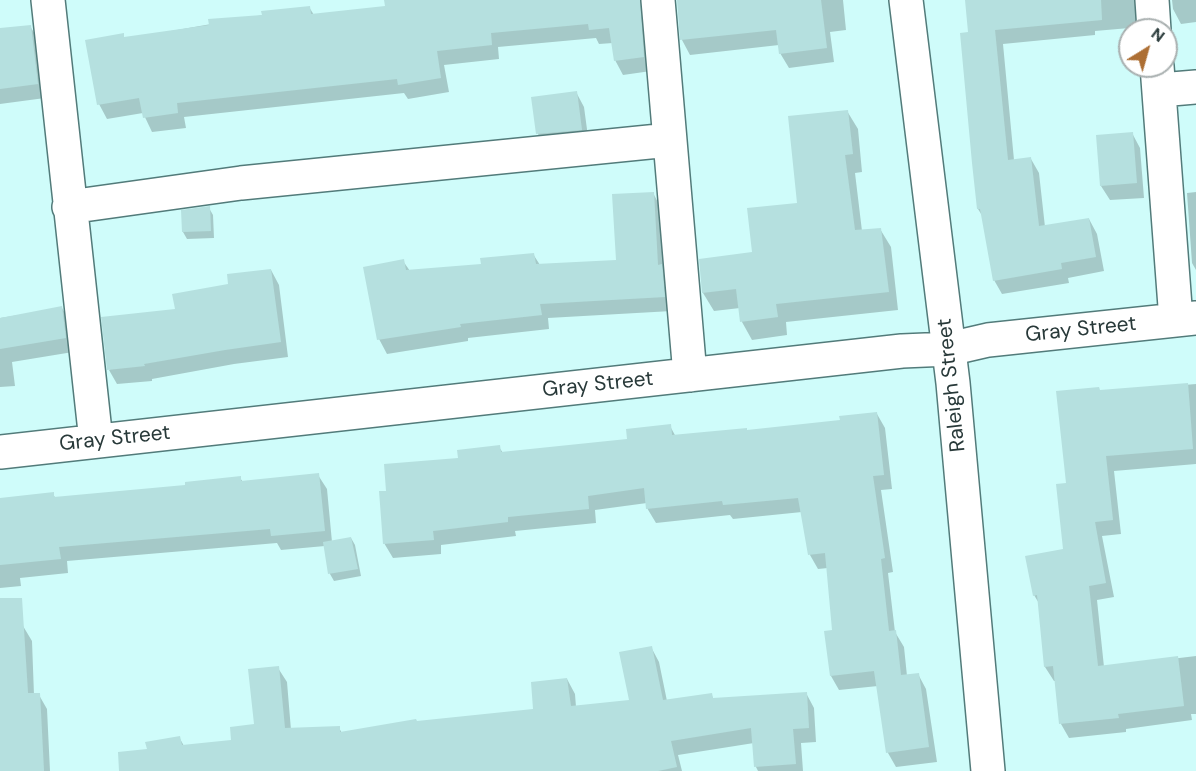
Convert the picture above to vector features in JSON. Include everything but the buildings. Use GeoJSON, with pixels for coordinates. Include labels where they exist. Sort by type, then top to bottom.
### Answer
{"type":"FeatureCollection","features":[{"type":"Feature","properties":{"kind":"street"},"geometry":{"type":"LineString","coordinates":[[48,0],[96,441]]}},
{"type":"Feature","properties":{"kind":"street"},"geometry":{"type":"LineString","coordinates":[[658,0],[690,375]]}},
{"type":"Feature","properties":{"kind":"street","name":"Raleigh Street"},"geometry":{"type":"LineString","coordinates":[[906,0],[949,349],[988,771]]}},
{"type":"Feature","properties":{"kind":"street"},"geometry":{"type":"LineString","coordinates":[[1152,0],[1153,18]]}},
{"type":"Feature","properties":{"kind":"street"},"geometry":{"type":"LineString","coordinates":[[1186,319],[1159,78],[1196,87]]}},
{"type":"Feature","properties":{"kind":"street"},"geometry":{"type":"LineString","coordinates":[[69,207],[241,183],[669,140]]}},
{"type":"Feature","properties":{"kind":"street","name":"Gray Street"},"geometry":{"type":"LineString","coordinates":[[0,452],[902,351],[949,349],[988,340],[1186,319]]}}]}
